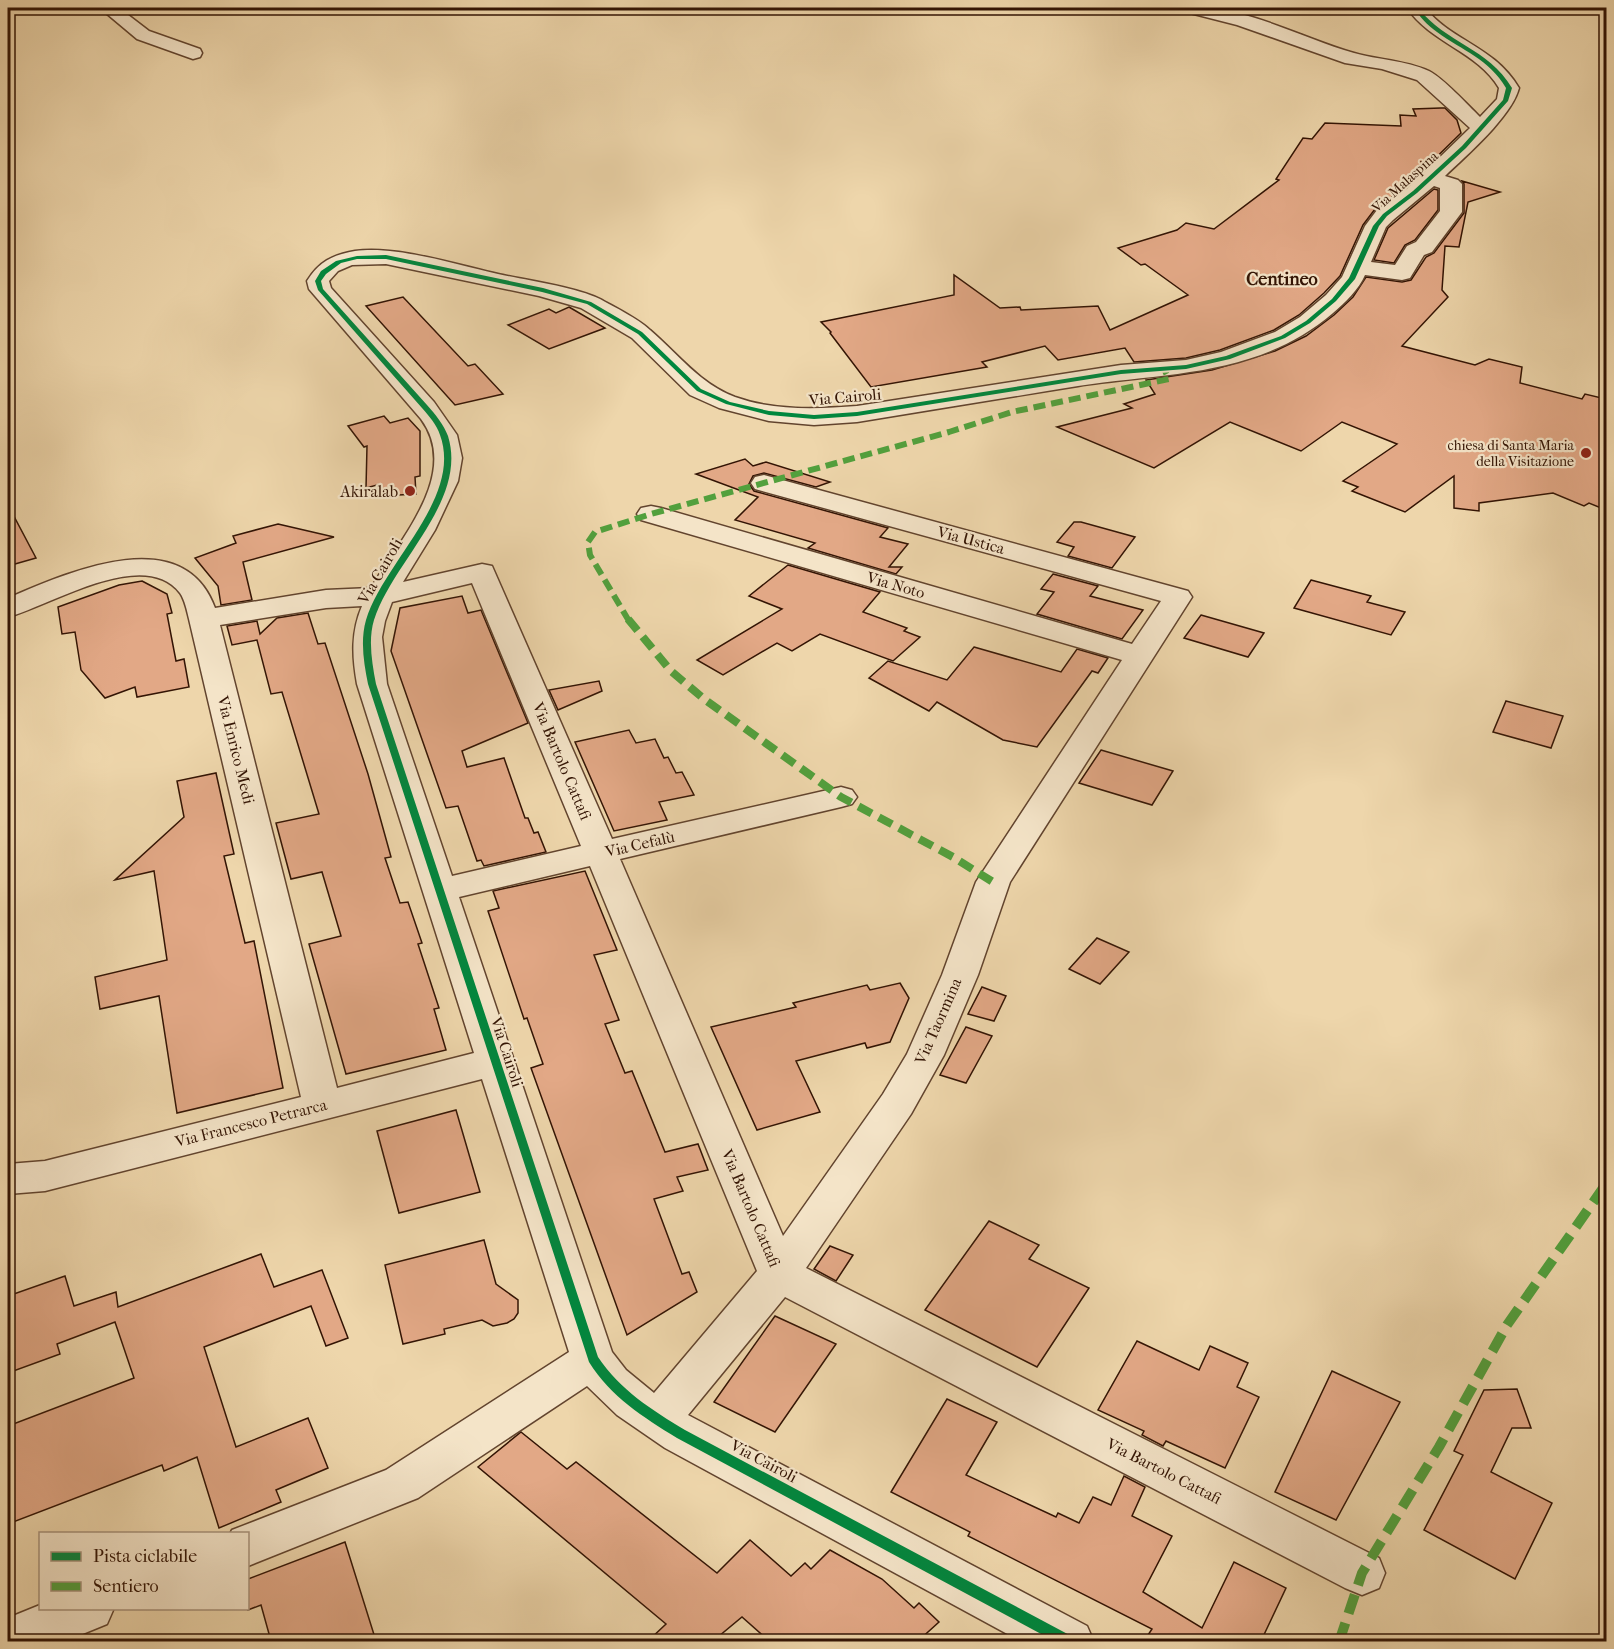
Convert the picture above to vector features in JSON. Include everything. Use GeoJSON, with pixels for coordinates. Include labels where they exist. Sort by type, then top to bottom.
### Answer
{"type":"FeatureCollection","features":[{"type":"Feature","properties":{"kind":"street"},"geometry":{"type":"LineString","coordinates":[[109,8],[143,35],[193,53]]}},
{"type":"Feature","properties":{"kind":"street"},"geometry":{"type":"LineString","coordinates":[[1192,8],[1243,21],[1352,59],[1385,64],[1424,76],[1481,128]]}},
{"type":"Feature","properties":{"kind":"street","name":"Via Malaspina"},"geometry":{"type":"LineString","coordinates":[[1283,337],[1308,322],[1347,287],[1359,267],[1376,226],[1384,215],[1431,178],[1506,100],[1509,88],[1506,80],[1494,68],[1436,30],[1416,8]]}},
{"type":"Feature","properties":{"kind":"street"},"geometry":{"type":"LineString","coordinates":[[1359,267],[1402,273],[1415,251],[1424,247],[1451,212],[1451,184],[1431,178]]}},
{"type":"Feature","properties":{"kind":"street","name":"Via Cairoli"},"geometry":{"type":"LineString","coordinates":[[1070,1641],[681,1434],[623,1396],[604,1378],[593,1359],[372,684],[367,657],[366,639],[380,596],[433,511],[446,474],[445,438],[431,416],[320,289],[318,281],[322,273],[340,261],[373,256],[402,259],[581,301],[640,333],[690,383],[711,397],[749,409],[789,416],[857,414],[1121,372],[1202,364],[1228,358],[1283,337]]}},
{"type":"Feature","properties":{"kind":"street","name":"Via Ustica"},"geometry":{"type":"LineString","coordinates":[[764,483],[1178,597]]}},
{"type":"Feature","properties":{"kind":"street","name":"Via Noto"},"geometry":{"type":"LineString","coordinates":[[651,514],[1140,656]]}},
{"type":"Feature","properties":{"kind":"street","name":"Via Enrico Medi"},"geometry":{"type":"LineString","coordinates":[[8,608],[92,574],[111,569],[150,568],[169,572],[189,585],[204,619],[322,1106]]}},
{"type":"Feature","properties":{"kind":"street","name":"Via Bartolo Cattafi"},"geometry":{"type":"LineString","coordinates":[[380,596],[482,572],[779,1274],[1362,1573]]}},
{"type":"Feature","properties":{"kind":"street"},"geometry":{"type":"LineString","coordinates":[[204,619],[326,599],[380,596]]}},
{"type":"Feature","properties":{"kind":"street","name":"Via Taormina"},"geometry":{"type":"LineString","coordinates":[[658,1420],[779,1274],[864,1154],[902,1094],[925,1055],[960,975],[993,882],[1178,597]]}},
{"type":"Feature","properties":{"kind":"street","name":"Via Cefalù"},"geometry":{"type":"LineString","coordinates":[[439,890],[842,797]]}},
{"type":"Feature","properties":{"kind":"street","name":"Via Francesco Petrarca"},"geometry":{"type":"LineString","coordinates":[[8,1179],[45,1176],[494,1062]]}},
{"type":"Feature","properties":{"kind":"street"},"geometry":{"type":"LineString","coordinates":[[249,1545],[402,1484],[593,1359]]}},
{"type":"Feature","properties":{"kind":"street"},"geometry":{"type":"LineString","coordinates":[[8,1641],[85,1610]]}},
{"type":"Feature","properties":{"kind":"building"},"geometry":{"type":"Polygon","coordinates":[[[1445,108],[1457,120],[1461,133],[1407,186],[1375,209],[1363,225],[1340,276],[1299,315],[1274,330],[1220,350],[1186,358],[1134,362],[1125,348],[1058,360],[1045,346],[982,362],[987,367],[871,387],[831,332],[821,322],[954,295],[954,275],[1000,308],[1020,307],[1021,310],[1098,306],[1110,330],[1188,295],[1118,248],[1177,230],[1186,223],[1214,229],[1279,180],[1276,179],[1303,138],[1312,139],[1325,123],[1401,126],[1400,115],[1416,116],[1413,109],[1445,108]]]}},
{"type":"Feature","properties":{"kind":"building"},"geometry":{"type":"Polygon","coordinates":[[[1462,181],[1500,192],[1468,202],[1459,247],[1445,246],[1442,290],[1448,297],[1402,346],[1475,365],[1489,359],[1522,367],[1520,383],[1582,399],[1585,394],[1606,399],[1606,510],[1589,503],[1584,506],[1553,493],[1479,503],[1479,511],[1454,508],[1454,476],[1405,512],[1352,491],[1358,487],[1343,481],[1397,444],[1342,422],[1301,451],[1230,422],[1154,468],[1057,427],[1132,408],[1124,404],[1155,394],[1146,380],[1212,370],[1275,351],[1306,336],[1353,297],[1366,277],[1402,282],[1411,280],[1426,257],[1434,253],[1464,213],[1464,184],[1462,181]]]}},
{"type":"Feature","properties":{"kind":"building"},"geometry":{"type":"Polygon","coordinates":[[[1434,189],[1438,190],[1438,210],[1415,240],[1405,245],[1394,263],[1374,260],[1388,228],[1434,189]]]}},
{"type":"Feature","properties":{"kind":"building"},"geometry":{"type":"Polygon","coordinates":[[[403,297],[468,366],[475,364],[503,394],[455,405],[366,306],[403,297]]]}},
{"type":"Feature","properties":{"kind":"building"},"geometry":{"type":"Polygon","coordinates":[[[569,307],[605,328],[549,349],[508,325],[549,309],[556,313],[569,307]]]}},
{"type":"Feature","properties":{"kind":"building"},"geometry":{"type":"Polygon","coordinates":[[[384,416],[390,423],[408,418],[420,431],[420,476],[415,477],[416,494],[381,496],[381,484],[366,488],[367,446],[364,447],[348,426],[384,416]]]}},
{"type":"Feature","properties":{"kind":"building"},"geometry":{"type":"Polygon","coordinates":[[[745,459],[753,466],[766,462],[830,482],[816,487],[764,473],[753,476],[749,484],[754,491],[888,528],[880,537],[908,544],[889,567],[902,567],[896,574],[808,548],[815,543],[735,520],[758,497],[696,474],[745,459]]]}},
{"type":"Feature","properties":{"kind":"building"},"geometry":{"type":"Polygon","coordinates":[[[8,505],[36,558],[8,566],[8,505]]]}},
{"type":"Feature","properties":{"kind":"building"},"geometry":{"type":"Polygon","coordinates":[[[1074,522],[1135,537],[1112,568],[1068,556],[1074,547],[1057,542],[1074,522]]]}},
{"type":"Feature","properties":{"kind":"building"},"geometry":{"type":"Polygon","coordinates":[[[278,524],[334,537],[243,562],[252,600],[221,605],[218,586],[195,558],[236,543],[233,536],[278,524]]]}},
{"type":"Feature","properties":{"kind":"building"},"geometry":{"type":"Polygon","coordinates":[[[788,565],[880,592],[863,612],[907,628],[904,631],[920,637],[893,661],[820,634],[792,651],[777,643],[723,675],[697,660],[782,609],[749,596],[788,565]]]}},
{"type":"Feature","properties":{"kind":"building"},"geometry":{"type":"Polygon","coordinates":[[[1053,574],[1098,586],[1090,596],[1143,610],[1122,639],[1037,614],[1054,592],[1041,589],[1053,574]]]}},
{"type":"Feature","properties":{"kind":"building"},"geometry":{"type":"Polygon","coordinates":[[[1311,580],[1371,596],[1367,602],[1405,612],[1391,635],[1294,608],[1311,580]]]}},
{"type":"Feature","properties":{"kind":"building"},"geometry":{"type":"Polygon","coordinates":[[[142,581],[167,594],[172,613],[167,614],[176,661],[184,659],[189,687],[137,697],[135,687],[105,698],[81,670],[75,632],[62,634],[58,607],[119,585],[142,581]]]}},
{"type":"Feature","properties":{"kind":"building"},"geometry":{"type":"Polygon","coordinates":[[[462,596],[468,613],[481,610],[528,723],[462,751],[467,767],[504,758],[525,818],[528,818],[534,833],[538,832],[546,852],[484,866],[481,860],[477,861],[458,806],[446,808],[391,651],[400,608],[462,596]]]}},
{"type":"Feature","properties":{"kind":"building"},"geometry":{"type":"Polygon","coordinates":[[[308,613],[318,644],[325,643],[368,774],[391,857],[385,858],[400,903],[408,902],[422,943],[418,944],[439,1008],[434,1009],[446,1050],[346,1074],[309,944],[341,936],[322,872],[291,879],[276,823],[319,814],[282,692],[271,694],[257,640],[232,645],[227,626],[257,621],[260,634],[277,618],[308,613]]]}},
{"type":"Feature","properties":{"kind":"building"},"geometry":{"type":"Polygon","coordinates":[[[1201,615],[1264,633],[1248,657],[1184,638],[1201,615]]]}},
{"type":"Feature","properties":{"kind":"building"},"geometry":{"type":"Polygon","coordinates":[[[974,647],[1061,672],[1077,649],[1108,658],[1098,673],[1092,671],[1037,747],[1003,740],[937,702],[929,711],[869,678],[888,661],[947,680],[974,647]]]}},
{"type":"Feature","properties":{"kind":"building"},"geometry":{"type":"Polygon","coordinates":[[[599,681],[602,691],[558,710],[549,690],[599,681]]]}},
{"type":"Feature","properties":{"kind":"building"},"geometry":{"type":"Polygon","coordinates":[[[1506,701],[1563,716],[1551,748],[1493,732],[1506,701]]]}},
{"type":"Feature","properties":{"kind":"building"},"geometry":{"type":"Polygon","coordinates":[[[629,730],[636,743],[655,739],[664,758],[668,757],[676,773],[682,772],[694,795],[659,802],[667,820],[614,831],[575,742],[629,730]]]}},
{"type":"Feature","properties":{"kind":"building"},"geometry":{"type":"Polygon","coordinates":[[[1101,750],[1173,771],[1152,805],[1079,783],[1101,750]]]}},
{"type":"Feature","properties":{"kind":"building"},"geometry":{"type":"Polygon","coordinates":[[[216,773],[234,854],[224,856],[245,943],[254,941],[283,1088],[177,1113],[159,996],[100,1009],[95,977],[167,960],[154,871],[115,880],[184,817],[177,781],[216,773]]]}},
{"type":"Feature","properties":{"kind":"building"},"geometry":{"type":"Polygon","coordinates":[[[585,871],[617,950],[594,955],[619,1020],[605,1024],[625,1073],[632,1071],[665,1152],[698,1144],[708,1170],[677,1177],[683,1191],[654,1199],[682,1274],[689,1272],[697,1292],[627,1335],[531,1068],[543,1064],[527,1018],[524,1019],[488,911],[499,908],[493,891],[585,871]]]}},
{"type":"Feature","properties":{"kind":"building"},"geometry":{"type":"Polygon","coordinates":[[[1097,938],[1129,952],[1100,984],[1069,969],[1097,938]]]}},
{"type":"Feature","properties":{"kind":"building"},"geometry":{"type":"Polygon","coordinates":[[[900,983],[909,998],[890,1042],[867,1048],[865,1043],[796,1061],[820,1112],[757,1130],[711,1027],[796,1007],[793,1003],[867,985],[870,990],[900,983]]]}},
{"type":"Feature","properties":{"kind":"building"},"geometry":{"type":"Polygon","coordinates":[[[982,987],[1006,996],[994,1021],[968,1014],[982,987]]]}},
{"type":"Feature","properties":{"kind":"building"},"geometry":{"type":"Polygon","coordinates":[[[966,1027],[992,1036],[966,1083],[940,1075],[966,1027]]]}},
{"type":"Feature","properties":{"kind":"building"},"geometry":{"type":"Polygon","coordinates":[[[456,1110],[480,1192],[399,1213],[377,1131],[456,1110]]]}},
{"type":"Feature","properties":{"kind":"building"},"geometry":{"type":"Polygon","coordinates":[[[989,1221],[1039,1245],[1029,1259],[1089,1288],[1037,1367],[925,1310],[989,1221]]]}},
{"type":"Feature","properties":{"kind":"building"},"geometry":{"type":"Polygon","coordinates":[[[484,1240],[496,1284],[518,1300],[518,1313],[514,1319],[493,1326],[482,1320],[444,1329],[445,1334],[403,1344],[385,1265],[484,1240]]]}},
{"type":"Feature","properties":{"kind":"building"},"geometry":{"type":"Polygon","coordinates":[[[830,1246],[853,1255],[836,1281],[814,1269],[830,1246]]]}},
{"type":"Feature","properties":{"kind":"building"},"geometry":{"type":"Polygon","coordinates":[[[261,1254],[274,1287],[322,1270],[348,1338],[326,1346],[311,1306],[204,1347],[236,1447],[308,1418],[328,1468],[276,1490],[281,1502],[219,1528],[197,1457],[164,1471],[162,1465],[8,1524],[8,1426],[134,1378],[115,1322],[57,1344],[60,1354],[8,1373],[8,1296],[65,1276],[74,1306],[116,1292],[118,1307],[261,1254]]]}},
{"type":"Feature","properties":{"kind":"building"},"geometry":{"type":"Polygon","coordinates":[[[775,1316],[836,1344],[775,1432],[714,1402],[775,1316]]]}},
{"type":"Feature","properties":{"kind":"building"},"geometry":{"type":"Polygon","coordinates":[[[1137,1341],[1199,1370],[1210,1346],[1248,1363],[1237,1387],[1259,1397],[1225,1468],[1166,1441],[1163,1446],[1142,1435],[1144,1431],[1098,1410],[1137,1341]]]}},
{"type":"Feature","properties":{"kind":"building"},"geometry":{"type":"Polygon","coordinates":[[[1332,1371],[1400,1402],[1336,1520],[1275,1492],[1332,1371]]]}},
{"type":"Feature","properties":{"kind":"building"},"geometry":{"type":"Polygon","coordinates":[[[1517,1389],[1531,1428],[1512,1428],[1491,1472],[1552,1503],[1515,1579],[1424,1530],[1463,1455],[1454,1451],[1484,1390],[1517,1389]]]}},
{"type":"Feature","properties":{"kind":"building"},"geometry":{"type":"Polygon","coordinates":[[[947,1399],[997,1422],[966,1475],[1056,1517],[1058,1513],[1079,1523],[1093,1497],[1111,1505],[1124,1476],[1145,1487],[1132,1516],[1172,1536],[1143,1592],[1202,1628],[1234,1562],[1286,1588],[1261,1641],[1144,1641],[1152,1629],[968,1536],[970,1532],[891,1492],[947,1399]]]}},
{"type":"Feature","properties":{"kind":"building"},"geometry":{"type":"Polygon","coordinates":[[[521,1432],[567,1469],[576,1462],[717,1573],[750,1540],[791,1576],[805,1563],[811,1569],[830,1550],[882,1579],[914,1608],[919,1603],[939,1622],[918,1641],[769,1641],[742,1617],[713,1641],[648,1641],[666,1624],[478,1467],[521,1432]]]}},
{"type":"Feature","properties":{"kind":"building"},"geometry":{"type":"Polygon","coordinates":[[[345,1542],[376,1641],[271,1641],[261,1605],[249,1610],[249,1579],[345,1542]]]}},
{"type":"Feature","properties":{"kind":"marked path"},"geometry":{"type":"LineString","coordinates":[[993,882],[953,857],[841,797],[704,699],[671,671],[632,626],[590,555],[588,542],[595,532],[651,514],[949,432],[1012,412],[1169,379],[1164,369]]}},
{"type":"Feature","properties":{"kind":"marked path"},"geometry":{"type":"LineString","coordinates":[[1339,1642],[1362,1573],[1439,1447],[1507,1325],[1606,1184]]}},
{"type":"Feature","properties":{"kind":"cycle path"},"geometry":{"type":"LineString","coordinates":[[1070,1642],[681,1434],[644,1411],[621,1393],[601,1372],[593,1359],[372,684],[368,660],[368,629],[378,600],[422,530],[445,481],[449,458],[444,435],[425,407],[320,289],[318,281],[323,273],[338,262],[357,258],[386,257],[543,290],[589,303],[640,333],[699,390],[728,403],[769,413],[814,417],[857,414],[1121,372],[1186,367],[1228,358],[1283,337],[1308,322],[1334,300],[1352,279],[1376,226],[1385,215],[1415,192],[1464,147],[1506,100],[1509,88],[1502,75],[1479,56],[1437,30],[1416,8]]}},
{"type":"Feature","properties":{"kind":"place","name":"chiesa di Santa Maria della Visitazione"},"geometry":{"type":"Point","coordinates":[1586,453]}},
{"type":"Feature","properties":{"kind":"place","name":"Akiralab"},"geometry":{"type":"Point","coordinates":[410,491]}},
{"type":"Feature","properties":{"kind":"district","name":"Centineo"},"geometry":{"type":"Point","coordinates":[1282,279]}}]}
